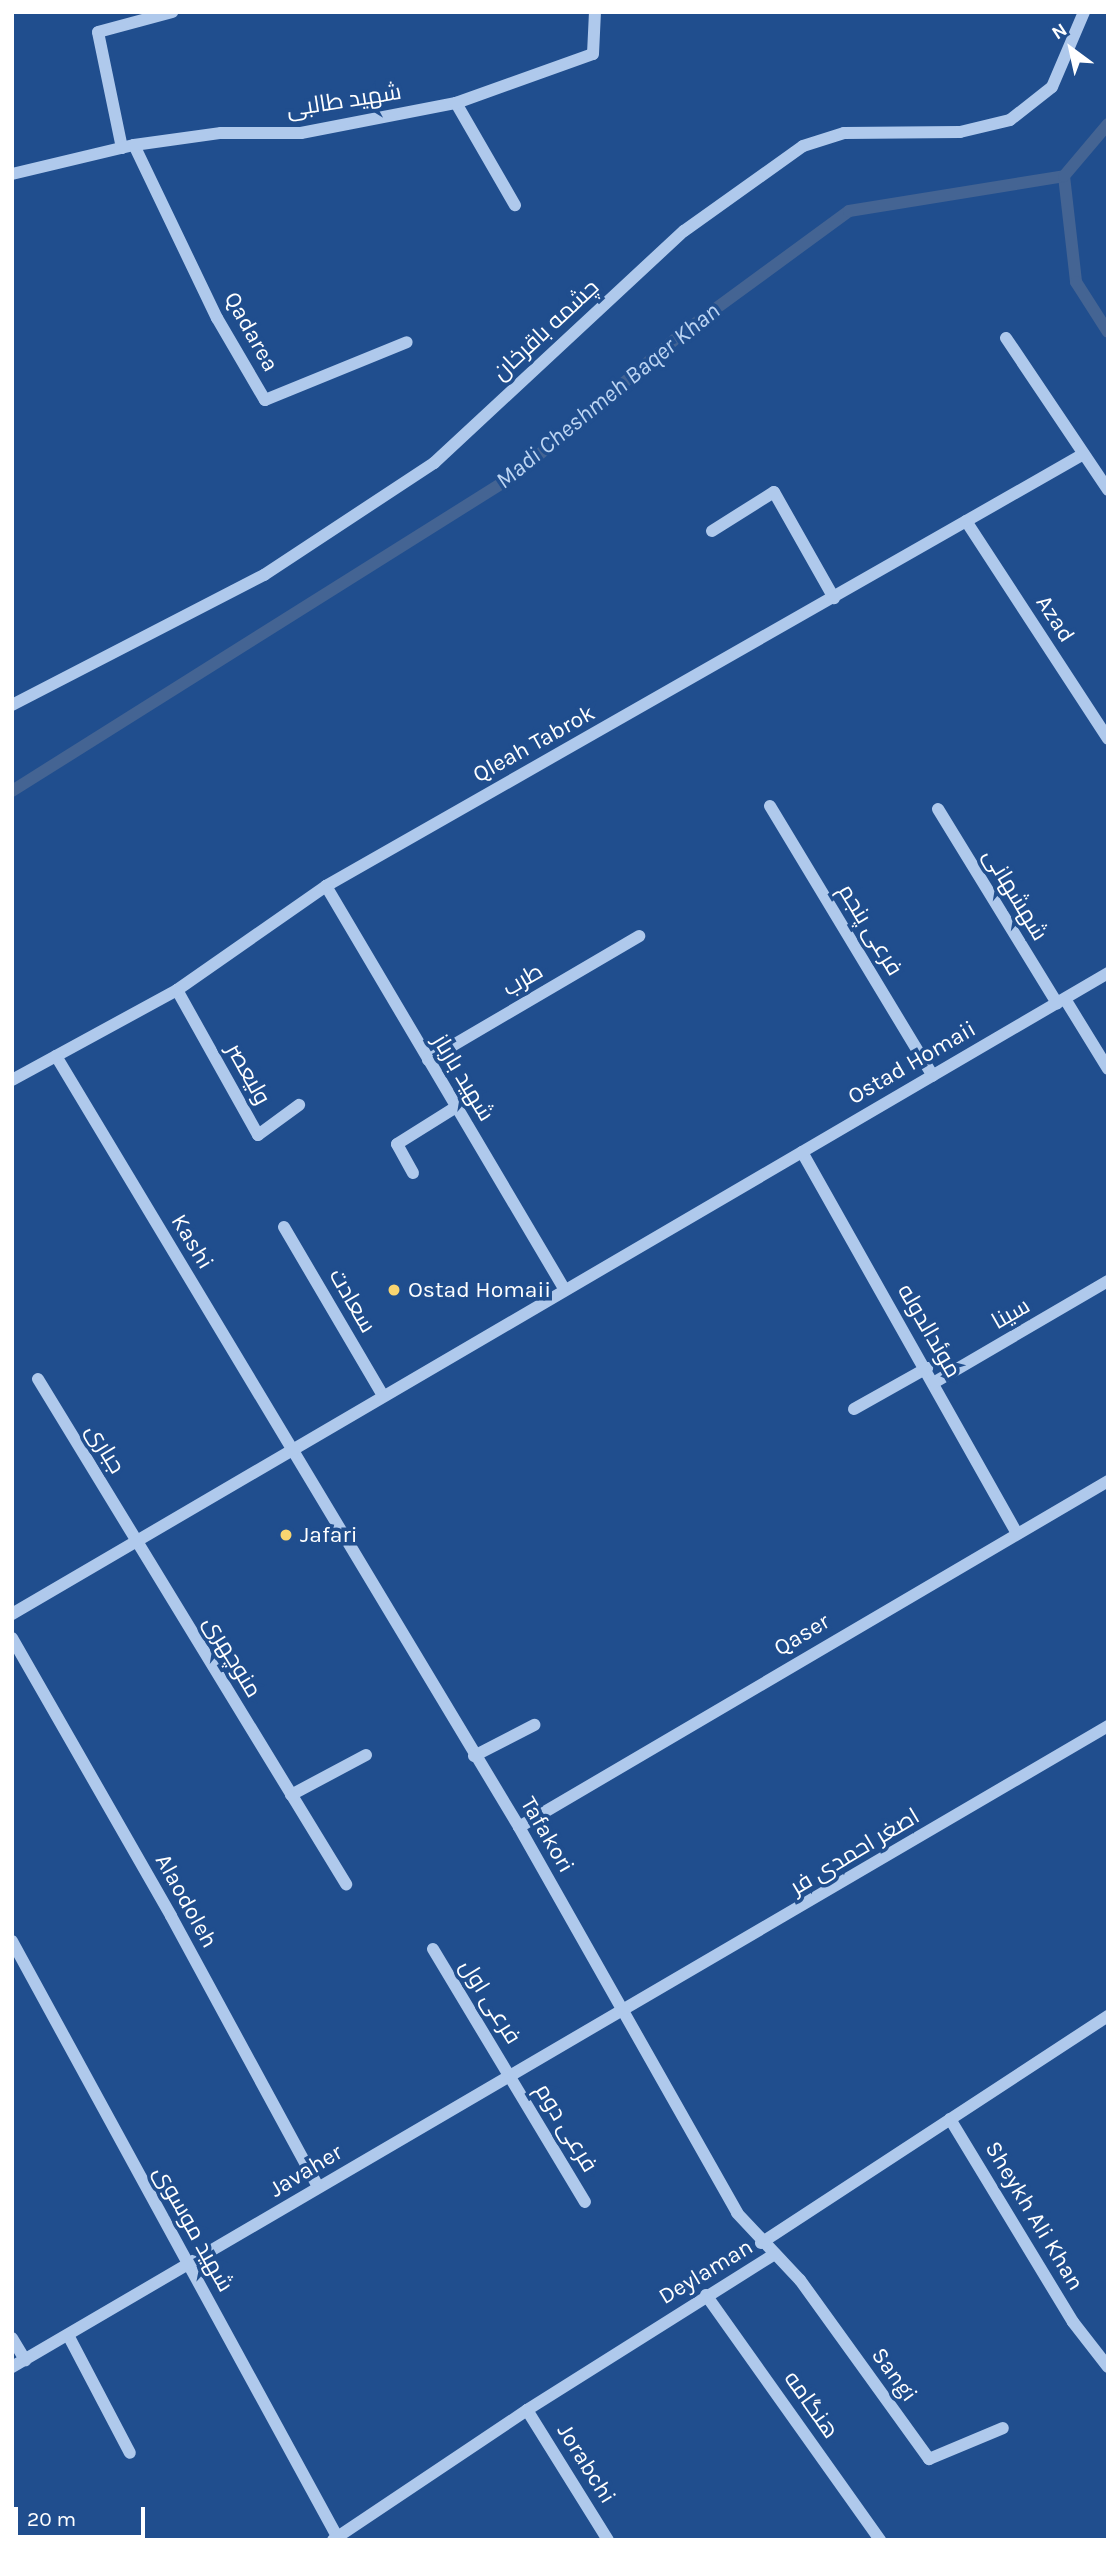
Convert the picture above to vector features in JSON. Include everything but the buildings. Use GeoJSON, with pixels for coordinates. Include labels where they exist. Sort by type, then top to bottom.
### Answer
{"type":"FeatureCollection","features":[{"type":"Feature","properties":{"kind":"street"},"geometry":{"type":"LineString","coordinates":[[128,146],[98,32],[172,12]]}},
{"type":"Feature","properties":{"kind":"street","name":"شهید طالبی"},"geometry":{"type":"LineString","coordinates":[[12,174],[128,146],[221,133],[301,133],[456,103],[593,54],[595,12]]}},
{"type":"Feature","properties":{"kind":"street","name":"چشمه باقرخان"},"geometry":{"type":"LineString","coordinates":[[12,705],[264,575],[434,463],[684,231],[803,146],[844,133],[960,132],[1010,120],[1052,87],[1084,12]]}},
{"type":"Feature","properties":{"kind":"street"},"geometry":{"type":"LineString","coordinates":[[456,103],[515,205]]}},
{"type":"Feature","properties":{"kind":"street","name":"Qadarea"},"geometry":{"type":"LineString","coordinates":[[128,146],[217,318],[265,400],[407,342]]}},
{"type":"Feature","properties":{"kind":"street"},"geometry":{"type":"LineString","coordinates":[[1006,338],[1108,490]]}},
{"type":"Feature","properties":{"kind":"street","name":"Qleah Tabrok"},"geometry":{"type":"LineString","coordinates":[[12,1080],[177,990],[326,886],[1082,455]]}},
{"type":"Feature","properties":{"kind":"street"},"geometry":{"type":"LineString","coordinates":[[712,531],[774,492],[834,598]]}},
{"type":"Feature","properties":{"kind":"street","name":"Azad"},"geometry":{"type":"LineString","coordinates":[[966,521],[1108,739]]}},
{"type":"Feature","properties":{"kind":"street","name":"فرعی پنجم"},"geometry":{"type":"LineString","coordinates":[[770,806],[933,1076]]}},
{"type":"Feature","properties":{"kind":"street","name":"شهشهانی"},"geometry":{"type":"LineString","coordinates":[[938,809],[1061,1001],[1108,1069]]}},
{"type":"Feature","properties":{"kind":"street","name":"شهید بارباز"},"geometry":{"type":"LineString","coordinates":[[326,886],[565,1290]]}},
{"type":"Feature","properties":{"kind":"street","name":"طرب"},"geometry":{"type":"LineString","coordinates":[[428,1060],[639,936]]}},
{"type":"Feature","properties":{"kind":"street","name":"Ostad Homaii"},"geometry":{"type":"LineString","coordinates":[[12,1614],[1108,973]]}},
{"type":"Feature","properties":{"kind":"street","name":"ولیعصر"},"geometry":{"type":"LineString","coordinates":[[177,990],[258,1135],[299,1105]]}},
{"type":"Feature","properties":{"kind":"street","name":"Kashi"},"geometry":{"type":"LineString","coordinates":[[56,1056],[292,1450]]}},
{"type":"Feature","properties":{"kind":"street"},"geometry":{"type":"LineString","coordinates":[[413,1172],[397,1144],[456,1107]]}},
{"type":"Feature","properties":{"kind":"street","name":"موئدالدوله"},"geometry":{"type":"LineString","coordinates":[[802,1152],[935,1382],[1016,1532]]}},
{"type":"Feature","properties":{"kind":"street","name":"سعادت"},"geometry":{"type":"LineString","coordinates":[[284,1227],[383,1396]]}},
{"type":"Feature","properties":{"kind":"street","name":"سینا"},"geometry":{"type":"LineString","coordinates":[[935,1382],[1108,1281]]}},
{"type":"Feature","properties":{"kind":"street"},"geometry":{"type":"LineString","coordinates":[[854,1409],[927,1368]]}},
{"type":"Feature","properties":{"kind":"street","name":"جباری"},"geometry":{"type":"LineString","coordinates":[[38,1379],[136,1541]]}},
{"type":"Feature","properties":{"kind":"street","name":"Tafakori"},"geometry":{"type":"LineString","coordinates":[[292,1450],[519,1827],[737,2213],[761,2243]]}},
{"type":"Feature","properties":{"kind":"street","name":"Qaser"},"geometry":{"type":"LineString","coordinates":[[519,1827],[1016,1532],[1108,1481]]}},
{"type":"Feature","properties":{"kind":"street","name":"منوچهری"},"geometry":{"type":"LineString","coordinates":[[136,1541],[346,1884]]}},
{"type":"Feature","properties":{"kind":"street","name":"Alaodoleh"},"geometry":{"type":"LineString","coordinates":[[12,1638],[171,1916],[318,2187]]}},
{"type":"Feature","properties":{"kind":"street"},"geometry":{"type":"LineString","coordinates":[[474,1756],[534,1725]]}},
{"type":"Feature","properties":{"kind":"street","name":"اصغر احمدی فر"},"geometry":{"type":"LineString","coordinates":[[624,2013],[1108,1726]]}},
{"type":"Feature","properties":{"kind":"street"},"geometry":{"type":"LineString","coordinates":[[291,1795],[366,1755]]}},
{"type":"Feature","properties":{"kind":"street","name":"شهید موسوی"},"geometry":{"type":"LineString","coordinates":[[12,1941],[336,2539]]}},
{"type":"Feature","properties":{"kind":"street","name":"فرعی اول"},"geometry":{"type":"LineString","coordinates":[[433,1950],[511,2076]]}},
{"type":"Feature","properties":{"kind":"street","name":"Javaher"},"geometry":{"type":"LineString","coordinates":[[12,2367],[318,2187],[624,2013]]}},
{"type":"Feature","properties":{"kind":"street","name":"Deylaman"},"geometry":{"type":"LineString","coordinates":[[336,2539],[527,2410],[706,2294],[775,2254],[761,2243],[950,2119],[1105,2022]]}},
{"type":"Feature","properties":{"kind":"street","name":"فرعی دوم"},"geometry":{"type":"LineString","coordinates":[[511,2076],[585,2202]]}},
{"type":"Feature","properties":{"kind":"street","name":"Sheykh Ali Khan"},"geometry":{"type":"LineString","coordinates":[[950,2119],[1073,2322],[1108,2367]]}},
{"type":"Feature","properties":{"kind":"street","name":"Sangi"},"geometry":{"type":"LineString","coordinates":[[775,2254],[800,2280],[929,2459],[1003,2428]]}},
{"type":"Feature","properties":{"kind":"street","name":"هنگامه"},"geometry":{"type":"LineString","coordinates":[[706,2294],[880,2540]]}},
{"type":"Feature","properties":{"kind":"street"},"geometry":{"type":"LineString","coordinates":[[68,2335],[130,2453]]}},
{"type":"Feature","properties":{"kind":"street"},"geometry":{"type":"LineString","coordinates":[[12,2338],[24,2360]]}},
{"type":"Feature","properties":{"kind":"street","name":"Jorabchi"},"geometry":{"type":"LineString","coordinates":[[527,2410],[608,2540]]}},
{"type":"Feature","properties":{"kind":"waterway","name":"Madi Cheshmeh Baqer Khan"},"geometry":{"type":"LineString","coordinates":[[12,791],[515,475],[681,334],[849,211],[1064,176],[1108,124]]}},
{"type":"Feature","properties":{"kind":"waterway"},"geometry":{"type":"LineString","coordinates":[[1064,176],[1076,282],[1108,332]]}},
{"type":"Feature","properties":{"kind":"place","name":"Ostad Homaii"},"geometry":{"type":"Point","coordinates":[394,1290]}},
{"type":"Feature","properties":{"kind":"place","name":"Jafari"},"geometry":{"type":"Point","coordinates":[286,1535]}}]}
